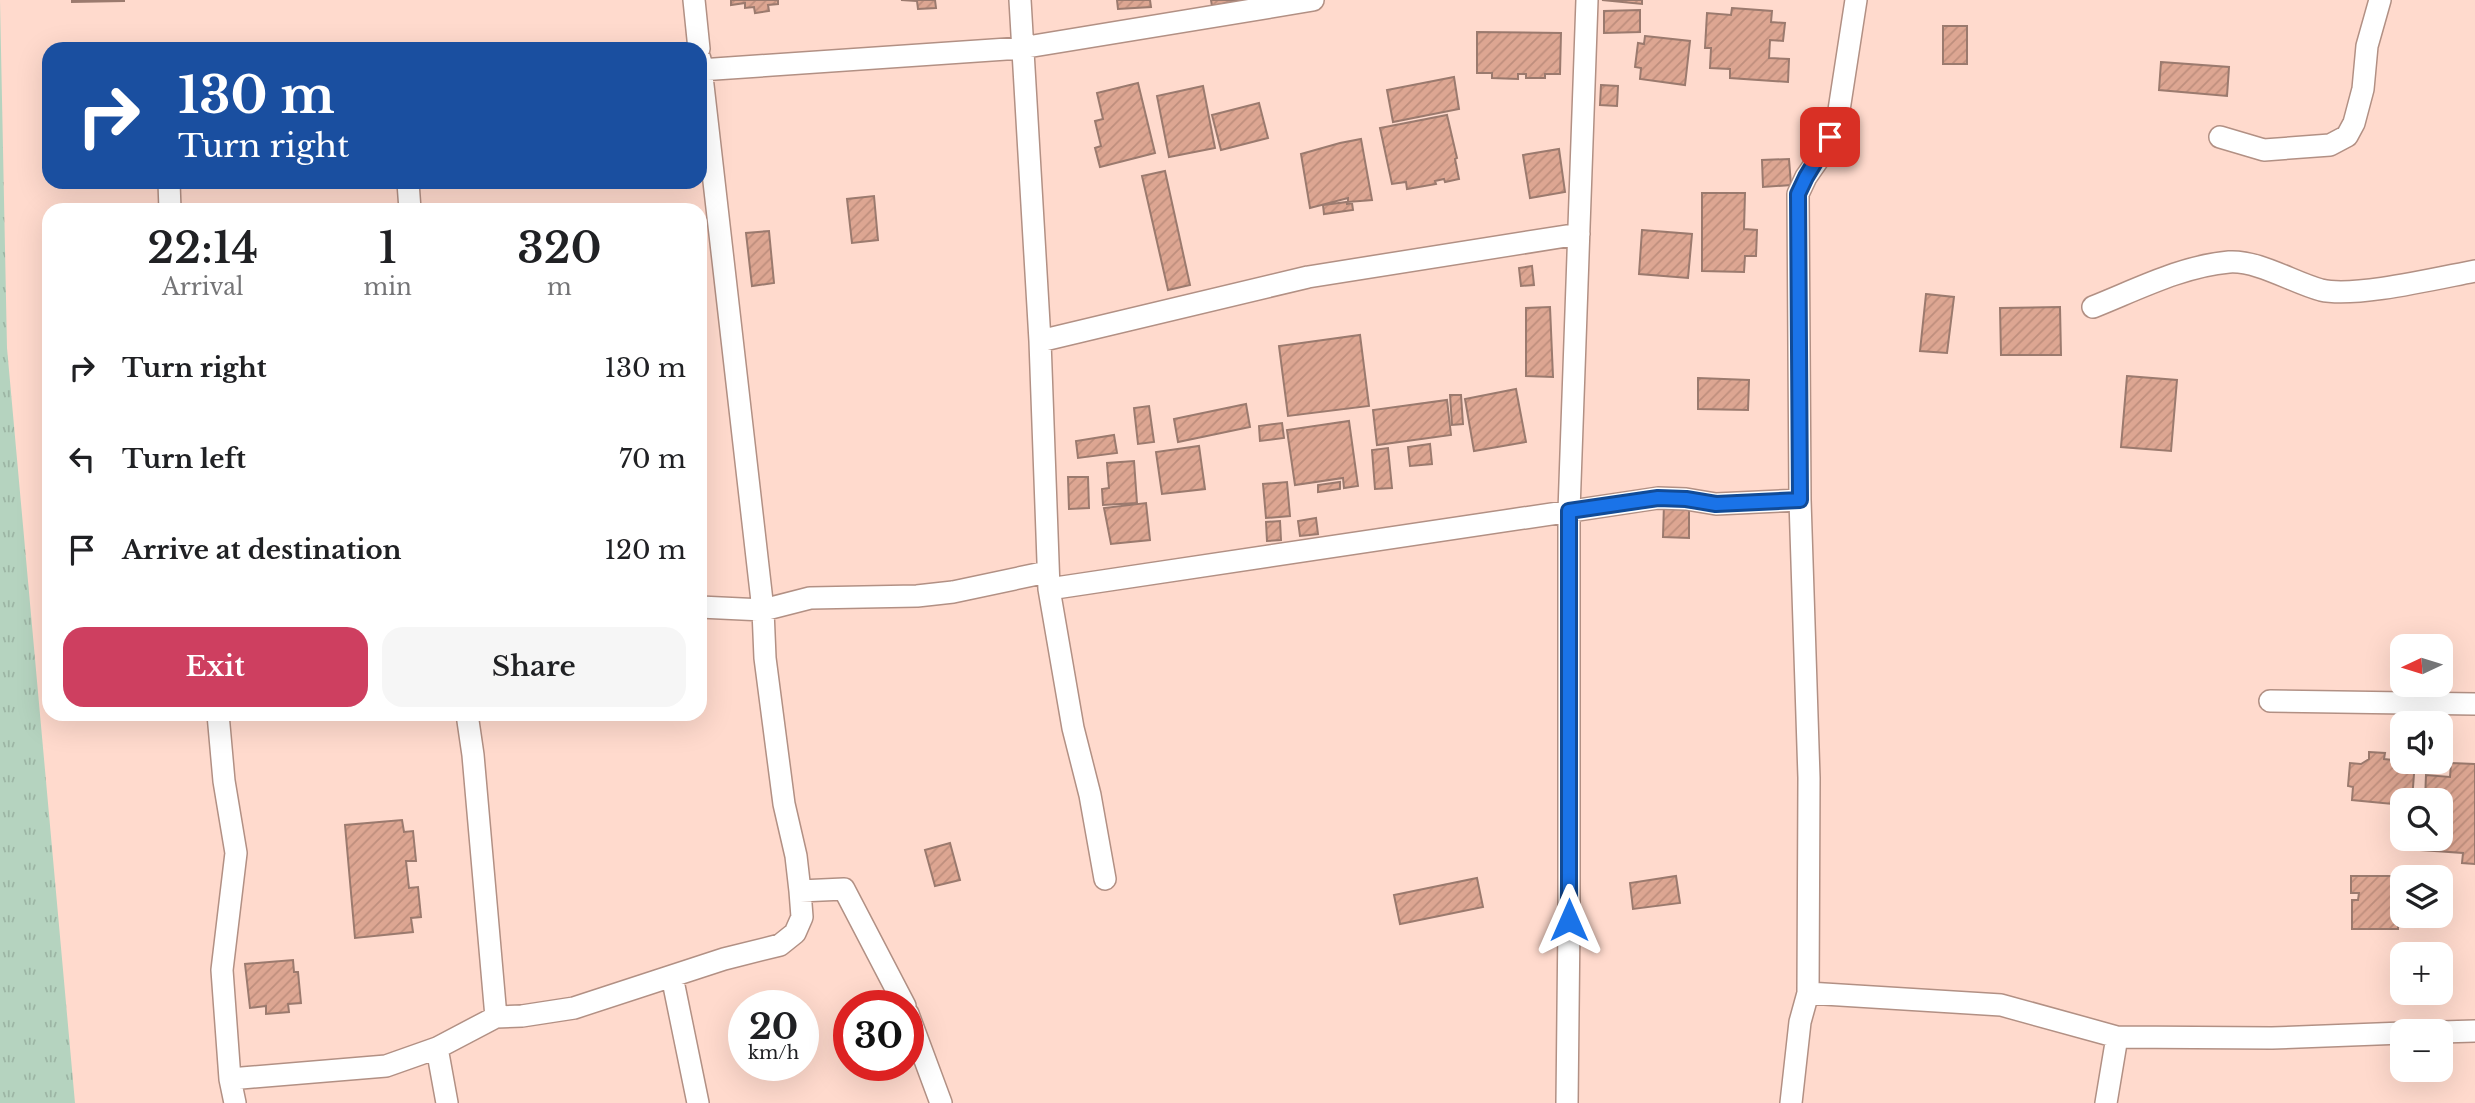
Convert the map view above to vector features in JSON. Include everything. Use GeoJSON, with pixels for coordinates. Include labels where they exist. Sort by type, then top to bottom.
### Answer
{"type":"FeatureCollection","features":[{"type":"Feature","properties":{"kind":"street"},"geometry":{"type":"LineString","coordinates":[[694,0],[698,42]]}},
{"type":"Feature","properties":{"kind":"street"},"geometry":{"type":"LineString","coordinates":[[1020,0],[1040,341],[1048,580],[1073,728],[1090,795],[1105,879]]}},
{"type":"Feature","properties":{"kind":"street"},"geometry":{"type":"LineString","coordinates":[[707,62],[1021,48],[1313,0]]}},
{"type":"Feature","properties":{"kind":"street"},"geometry":{"type":"LineString","coordinates":[[1567,1103],[1569,511],[1587,0]]}},
{"type":"Feature","properties":{"kind":"street"},"geometry":{"type":"LineString","coordinates":[[1791,1103],[1800,1022],[1808,993],[1809,778],[1800,500],[1798,194],[1837,123],[1856,0]]}},
{"type":"Feature","properties":{"kind":"street"},"geometry":{"type":"LineString","coordinates":[[2220,137],[2264,150],[2330,145],[2347,136],[2354,123],[2363,89],[2367,46],[2380,0]]}},
{"type":"Feature","properties":{"kind":"street"},"geometry":{"type":"LineString","coordinates":[[230,1079],[386,1066],[437,1048],[496,1017],[573,1008],[780,945],[796,933],[802,917],[800,891],[796,856],[784,804],[765,658],[763,610],[707,123]]}},
{"type":"Feature","properties":{"kind":"street"},"geometry":{"type":"LineString","coordinates":[[1040,341],[1308,277],[1579,234]]}},
{"type":"Feature","properties":{"kind":"street"},"geometry":{"type":"LineString","coordinates":[[2093,307],[2183,272],[2232,262],[2267,270],[2323,290],[2351,291],[2475,271]]}},
{"type":"Feature","properties":{"kind":"street"},"geometry":{"type":"LineString","coordinates":[[707,607],[763,610],[810,598],[917,596],[953,592],[1658,498],[1716,504],[1800,500]]}},
{"type":"Feature","properties":{"kind":"street"},"geometry":{"type":"LineString","coordinates":[[2270,701],[2475,704]]}},
{"type":"Feature","properties":{"kind":"street"},"geometry":{"type":"LineString","coordinates":[[219,721],[224,781],[236,853],[222,970],[230,1079],[235,1103]]}},
{"type":"Feature","properties":{"kind":"street"},"geometry":{"type":"LineString","coordinates":[[468,721],[496,1017]]}},
{"type":"Feature","properties":{"kind":"street"},"geometry":{"type":"LineString","coordinates":[[800,891],[844,888],[897,990]]}},
{"type":"Feature","properties":{"kind":"street"},"geometry":{"type":"LineString","coordinates":[[672,976],[698,1103]]}},
{"type":"Feature","properties":{"kind":"street"},"geometry":{"type":"LineString","coordinates":[[1808,993],[2001,1005],[2117,1037],[2272,1038],[2390,1034]]}},
{"type":"Feature","properties":{"kind":"street"},"geometry":{"type":"LineString","coordinates":[[2453,1032],[2475,1031]]}},
{"type":"Feature","properties":{"kind":"street"},"geometry":{"type":"LineString","coordinates":[[2106,1103],[2117,1037]]}},
{"type":"Feature","properties":{"kind":"street"},"geometry":{"type":"LineString","coordinates":[[437,1048],[447,1103]]}},
{"type":"Feature","properties":{"kind":"street"},"geometry":{"type":"LineString","coordinates":[[924,1057],[941,1103]]}},
{"type":"Feature","properties":{"kind":"green space"},"geometry":{"type":"Polygon","coordinates":[[[0,0],[7,348],[75,1103],[0,1103],[0,0]]]}},
{"type":"Feature","properties":{"kind":"building"},"geometry":{"type":"Polygon","coordinates":[[[124,0],[124,1],[72,2],[124,0]]]}},
{"type":"Feature","properties":{"kind":"building"},"geometry":{"type":"Polygon","coordinates":[[[731,0],[778,0],[778,4],[768,5],[769,11],[755,13],[754,7],[745,8],[745,3],[731,5],[731,0]]]}},
{"type":"Feature","properties":{"kind":"building"},"geometry":{"type":"Polygon","coordinates":[[[901,0],[935,0],[936,8],[918,9],[917,1],[901,0]]]}},
{"type":"Feature","properties":{"kind":"building"},"geometry":{"type":"Polygon","coordinates":[[[1117,0],[1150,0],[1151,7],[1118,9],[1117,0]]]}},
{"type":"Feature","properties":{"kind":"building"},"geometry":{"type":"Polygon","coordinates":[[[1211,0],[1242,0],[1212,6],[1211,0]]]}},
{"type":"Feature","properties":{"kind":"building"},"geometry":{"type":"Polygon","coordinates":[[[1602,0],[1642,0],[1642,4],[1602,0]]]}},
{"type":"Feature","properties":{"kind":"building"},"geometry":{"type":"Polygon","coordinates":[[[1732,8],[1772,11],[1771,22],[1785,23],[1783,41],[1770,40],[1769,58],[1789,59],[1788,82],[1730,78],[1730,69],[1710,68],[1711,48],[1705,48],[1707,13],[1731,15],[1732,8]]]}},
{"type":"Feature","properties":{"kind":"building"},"geometry":{"type":"Polygon","coordinates":[[[1640,10],[1640,32],[1604,33],[1604,11],[1640,10]]]}},
{"type":"Feature","properties":{"kind":"building"},"geometry":{"type":"Polygon","coordinates":[[[1943,26],[1967,26],[1967,64],[1943,64],[1943,26]]]}},
{"type":"Feature","properties":{"kind":"building"},"geometry":{"type":"Polygon","coordinates":[[[1477,32],[1561,33],[1560,74],[1545,74],[1545,78],[1526,78],[1526,74],[1518,74],[1518,79],[1492,78],[1492,73],[1477,73],[1477,32]]]}},
{"type":"Feature","properties":{"kind":"building"},"geometry":{"type":"Polygon","coordinates":[[[1645,36],[1690,41],[1685,85],[1640,79],[1641,68],[1635,67],[1638,43],[1644,44],[1645,36]]]}},
{"type":"Feature","properties":{"kind":"building"},"geometry":{"type":"Polygon","coordinates":[[[2161,62],[2229,67],[2227,96],[2159,90],[2161,62]]]}},
{"type":"Feature","properties":{"kind":"building"},"geometry":{"type":"Polygon","coordinates":[[[1454,77],[1459,109],[1393,122],[1387,90],[1454,77]]]}},
{"type":"Feature","properties":{"kind":"building"},"geometry":{"type":"Polygon","coordinates":[[[1138,83],[1155,153],[1100,167],[1095,148],[1101,146],[1095,121],[1103,119],[1097,93],[1138,83]]]}},
{"type":"Feature","properties":{"kind":"building"},"geometry":{"type":"Polygon","coordinates":[[[1601,85],[1618,86],[1617,106],[1600,105],[1601,85]]]}},
{"type":"Feature","properties":{"kind":"building"},"geometry":{"type":"Polygon","coordinates":[[[1203,86],[1215,148],[1169,157],[1157,96],[1203,86]]]}},
{"type":"Feature","properties":{"kind":"building"},"geometry":{"type":"Polygon","coordinates":[[[1259,103],[1268,138],[1221,150],[1212,115],[1259,103]]]}},
{"type":"Feature","properties":{"kind":"building"},"geometry":{"type":"Polygon","coordinates":[[[1447,115],[1459,179],[1445,182],[1444,179],[1435,181],[1436,184],[1407,189],[1406,182],[1392,184],[1380,128],[1447,115]]]}},
{"type":"Feature","properties":{"kind":"building"},"geometry":{"type":"Polygon","coordinates":[[[1361,139],[1372,200],[1348,202],[1348,198],[1310,208],[1301,154],[1361,139]]]}},
{"type":"Feature","properties":{"kind":"building"},"geometry":{"type":"Polygon","coordinates":[[[1559,149],[1565,192],[1530,198],[1523,155],[1559,149]]]}},
{"type":"Feature","properties":{"kind":"building"},"geometry":{"type":"Polygon","coordinates":[[[1789,159],[1791,185],[1763,187],[1762,160],[1789,159]]]}},
{"type":"Feature","properties":{"kind":"building"},"geometry":{"type":"Polygon","coordinates":[[[1165,171],[1190,285],[1168,290],[1142,176],[1165,171]]]}},
{"type":"Feature","properties":{"kind":"building"},"geometry":{"type":"Polygon","coordinates":[[[1702,193],[1745,193],[1744,229],[1757,230],[1756,256],[1745,256],[1744,272],[1702,271],[1702,193]]]}},
{"type":"Feature","properties":{"kind":"building"},"geometry":{"type":"Polygon","coordinates":[[[874,196],[878,240],[852,243],[847,199],[874,196]]]}},
{"type":"Feature","properties":{"kind":"building"},"geometry":{"type":"Polygon","coordinates":[[[1352,203],[1353,210],[1324,214],[1323,205],[1352,203]]]}},
{"type":"Feature","properties":{"kind":"building"},"geometry":{"type":"Polygon","coordinates":[[[1642,230],[1692,234],[1688,278],[1639,274],[1642,230]]]}},
{"type":"Feature","properties":{"kind":"building"},"geometry":{"type":"Polygon","coordinates":[[[769,231],[774,283],[752,286],[746,233],[769,231]]]}},
{"type":"Feature","properties":{"kind":"building"},"geometry":{"type":"Polygon","coordinates":[[[1532,266],[1534,285],[1521,286],[1519,268],[1532,266]]]}},
{"type":"Feature","properties":{"kind":"building"},"geometry":{"type":"Polygon","coordinates":[[[1926,294],[1954,297],[1947,353],[1920,351],[1926,294]]]}},
{"type":"Feature","properties":{"kind":"building"},"geometry":{"type":"Polygon","coordinates":[[[1550,307],[1553,377],[1526,376],[1526,308],[1550,307]]]}},
{"type":"Feature","properties":{"kind":"building"},"geometry":{"type":"Polygon","coordinates":[[[2060,307],[2061,355],[2001,355],[2000,308],[2060,307]]]}},
{"type":"Feature","properties":{"kind":"building"},"geometry":{"type":"Polygon","coordinates":[[[1360,335],[1369,406],[1288,416],[1279,346],[1360,335]]]}},
{"type":"Feature","properties":{"kind":"building"},"geometry":{"type":"Polygon","coordinates":[[[2127,376],[2177,380],[2171,451],[2121,447],[2127,376]]]}},
{"type":"Feature","properties":{"kind":"building"},"geometry":{"type":"Polygon","coordinates":[[[1698,378],[1749,380],[1748,410],[1698,409],[1698,378]]]}},
{"type":"Feature","properties":{"kind":"building"},"geometry":{"type":"Polygon","coordinates":[[[1516,389],[1526,442],[1474,451],[1465,399],[1516,389]]]}},
{"type":"Feature","properties":{"kind":"building"},"geometry":{"type":"Polygon","coordinates":[[[1450,395],[1461,395],[1463,424],[1452,425],[1450,395]]]}},
{"type":"Feature","properties":{"kind":"building"},"geometry":{"type":"Polygon","coordinates":[[[1447,400],[1451,435],[1377,445],[1373,410],[1447,400]]]}},
{"type":"Feature","properties":{"kind":"building"},"geometry":{"type":"Polygon","coordinates":[[[1246,404],[1250,427],[1178,442],[1174,419],[1246,404]]]}},
{"type":"Feature","properties":{"kind":"building"},"geometry":{"type":"Polygon","coordinates":[[[1149,406],[1154,442],[1138,444],[1134,408],[1149,406]]]}},
{"type":"Feature","properties":{"kind":"building"},"geometry":{"type":"Polygon","coordinates":[[[1349,421],[1358,486],[1344,488],[1343,478],[1295,485],[1287,430],[1349,421]]]}},
{"type":"Feature","properties":{"kind":"building"},"geometry":{"type":"Polygon","coordinates":[[[1282,423],[1284,438],[1260,441],[1259,426],[1282,423]]]}},
{"type":"Feature","properties":{"kind":"building"},"geometry":{"type":"Polygon","coordinates":[[[1114,435],[1117,453],[1078,458],[1076,441],[1114,435]]]}},
{"type":"Feature","properties":{"kind":"building"},"geometry":{"type":"Polygon","coordinates":[[[1430,444],[1432,464],[1410,466],[1408,447],[1430,444]]]}},
{"type":"Feature","properties":{"kind":"building"},"geometry":{"type":"Polygon","coordinates":[[[1199,446],[1205,489],[1162,494],[1156,452],[1199,446]]]}},
{"type":"Feature","properties":{"kind":"building"},"geometry":{"type":"Polygon","coordinates":[[[1388,448],[1392,488],[1375,489],[1372,450],[1388,448]]]}},
{"type":"Feature","properties":{"kind":"building"},"geometry":{"type":"Polygon","coordinates":[[[1134,461],[1137,503],[1103,505],[1102,489],[1109,488],[1107,463],[1134,461]]]}},
{"type":"Feature","properties":{"kind":"building"},"geometry":{"type":"Polygon","coordinates":[[[1068,477],[1088,477],[1089,508],[1069,509],[1068,477]]]}},
{"type":"Feature","properties":{"kind":"building"},"geometry":{"type":"Polygon","coordinates":[[[1287,482],[1290,516],[1266,518],[1263,484],[1287,482]]]}},
{"type":"Feature","properties":{"kind":"building"},"geometry":{"type":"Polygon","coordinates":[[[1340,482],[1340,489],[1318,492],[1318,485],[1340,482]]]}},
{"type":"Feature","properties":{"kind":"building"},"geometry":{"type":"Polygon","coordinates":[[[1146,503],[1150,540],[1111,544],[1104,508],[1146,503]]]}},
{"type":"Feature","properties":{"kind":"building"},"geometry":{"type":"Polygon","coordinates":[[[1664,503],[1689,504],[1689,538],[1663,537],[1664,503]]]}},
{"type":"Feature","properties":{"kind":"building"},"geometry":{"type":"Polygon","coordinates":[[[1316,518],[1318,534],[1300,536],[1298,521],[1316,518]]]}},
{"type":"Feature","properties":{"kind":"building"},"geometry":{"type":"Polygon","coordinates":[[[1280,521],[1281,540],[1267,541],[1266,522],[1280,521]]]}},
{"type":"Feature","properties":{"kind":"building"},"geometry":{"type":"Polygon","coordinates":[[[2369,752],[2385,753],[2384,759],[2390,760],[2390,774],[2414,774],[2413,788],[2390,788],[2390,804],[2352,800],[2353,787],[2348,786],[2350,763],[2361,764],[2369,759],[2369,752]]]}},
{"type":"Feature","properties":{"kind":"building"},"geometry":{"type":"Polygon","coordinates":[[[2453,763],[2475,764],[2475,864],[2462,863],[2463,853],[2435,851],[2453,851],[2453,788],[2425,788],[2426,775],[2450,777],[2453,774],[2453,763]]]}},
{"type":"Feature","properties":{"kind":"building"},"geometry":{"type":"Polygon","coordinates":[[[402,820],[404,832],[413,831],[416,861],[406,861],[409,888],[418,887],[421,917],[411,918],[413,932],[355,938],[345,825],[402,820]]]}},
{"type":"Feature","properties":{"kind":"building"},"geometry":{"type":"Polygon","coordinates":[[[950,843],[960,880],[935,886],[925,850],[950,843]]]}},
{"type":"Feature","properties":{"kind":"building"},"geometry":{"type":"Polygon","coordinates":[[[1676,876],[1680,903],[1633,909],[1630,883],[1676,876]]]}},
{"type":"Feature","properties":{"kind":"building"},"geometry":{"type":"Polygon","coordinates":[[[2351,876],[2390,876],[2390,928],[2398,929],[2352,929],[2352,900],[2358,900],[2359,893],[2351,893],[2351,876]]]}},
{"type":"Feature","properties":{"kind":"building"},"geometry":{"type":"Polygon","coordinates":[[[1477,878],[1483,907],[1400,924],[1394,895],[1477,878]]]}},
{"type":"Feature","properties":{"kind":"building"},"geometry":{"type":"Polygon","coordinates":[[[293,960],[294,972],[298,972],[301,1003],[288,1004],[289,1012],[266,1014],[266,1006],[250,1008],[245,964],[293,960]]]}},
{"type":"Feature","properties":{"kind":"route"},"geometry":{"type":"LineString","coordinates":[[1569,920],[1569,511],[1658,498],[1716,504],[1800,500],[1798,194],[1830,137]]}}]}
